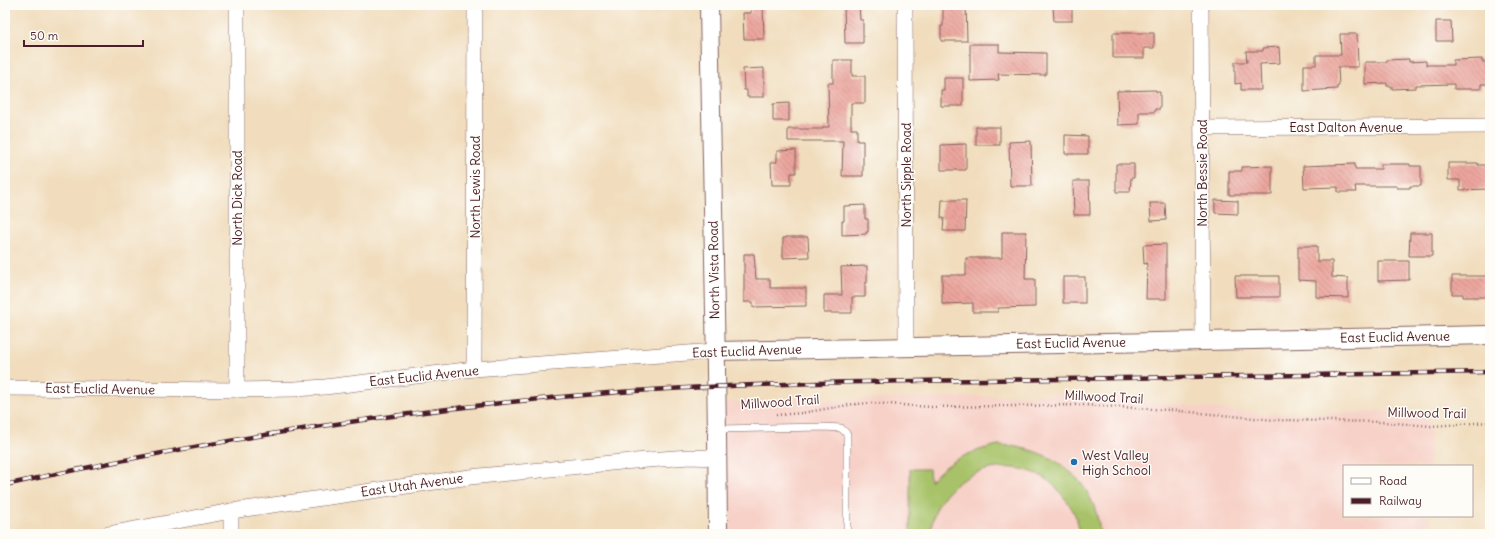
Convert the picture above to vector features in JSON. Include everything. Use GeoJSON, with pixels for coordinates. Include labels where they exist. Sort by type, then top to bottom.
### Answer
{"type":"FeatureCollection","features":[{"type":"Feature","properties":{"kind":"street","name":"North Dick Road"},"geometry":{"type":"LineString","coordinates":[[237,5],[237,390]]}},
{"type":"Feature","properties":{"kind":"street","name":"North Lewis Road"},"geometry":{"type":"LineString","coordinates":[[474,370],[475,5]]}},
{"type":"Feature","properties":{"kind":"street","name":"North Vista Road"},"geometry":{"type":"LineString","coordinates":[[709,5],[715,351],[718,429],[718,534]]}},
{"type":"Feature","properties":{"kind":"street","name":"North Sipple Road"},"geometry":{"type":"LineString","coordinates":[[906,5],[906,346]]}},
{"type":"Feature","properties":{"kind":"street","name":"North Bessie Road"},"geometry":{"type":"LineString","coordinates":[[1201,5],[1203,341]]}},
{"type":"Feature","properties":{"kind":"street","name":"East Dalton Avenue"},"geometry":{"type":"LineString","coordinates":[[1202,128],[1490,126]]}},
{"type":"Feature","properties":{"kind":"street","name":"East Euclid Avenue"},"geometry":{"type":"LineString","coordinates":[[5,388],[237,390],[325,387],[474,370],[715,351],[1490,335]]}},
{"type":"Feature","properties":{"kind":"street","name":"East Utah Avenue"},"geometry":{"type":"LineString","coordinates":[[108,534],[231,511],[470,477],[621,462],[718,458]]}},
{"type":"Feature","properties":{"kind":"street"},"geometry":{"type":"LineString","coordinates":[[231,511],[231,534]]}},
{"type":"Feature","properties":{"kind":"lane"},"geometry":{"type":"LineString","coordinates":[[718,429],[841,428],[847,434],[848,534]]}},
{"type":"Feature","properties":{"kind":"path","name":"Millwood Trail"},"geometry":{"type":"LineString","coordinates":[[769,415],[802,413],[854,404],[873,403],[931,407],[1084,405],[1169,410],[1275,420],[1384,422],[1431,426],[1490,422]]}},
{"type":"Feature","properties":{"kind":"shaded area","name":"West Valley High School"},"geometry":{"type":"Polygon","coordinates":[[[1077,394],[1267,414],[1429,411],[1430,465],[1343,465],[1343,517],[1430,517],[1431,534],[718,534],[717,403],[1077,394]]]}},
{"type":"Feature","properties":{"kind":"green space"},"geometry":{"type":"Polygon","coordinates":[[[998,445],[1018,447],[1036,452],[1053,460],[1068,470],[1080,482],[1090,497],[1097,514],[1100,534],[1079,534],[1078,523],[1072,509],[1061,493],[1046,479],[1025,470],[1007,468],[988,470],[970,476],[955,485],[943,498],[934,515],[931,534],[910,534],[910,469],[929,469],[930,481],[945,467],[961,457],[978,450],[998,445]]]}},
{"type":"Feature","properties":{"kind":"building"},"geometry":{"type":"Polygon","coordinates":[[[751,5],[763,5],[764,39],[744,39],[743,13],[751,13],[751,5]]]}},
{"type":"Feature","properties":{"kind":"building"},"geometry":{"type":"Polygon","coordinates":[[[844,5],[859,5],[860,20],[863,20],[863,43],[845,43],[844,5]]]}},
{"type":"Feature","properties":{"kind":"building"},"geometry":{"type":"Polygon","coordinates":[[[966,5],[967,41],[941,41],[943,6],[966,5]]]}},
{"type":"Feature","properties":{"kind":"building"},"geometry":{"type":"Polygon","coordinates":[[[1053,6],[1072,6],[1072,21],[1054,21],[1053,6]]]}},
{"type":"Feature","properties":{"kind":"building"},"geometry":{"type":"Polygon","coordinates":[[[1436,21],[1451,21],[1452,41],[1436,41],[1436,21]]]}},
{"type":"Feature","properties":{"kind":"building"},"geometry":{"type":"Polygon","coordinates":[[[1113,33],[1154,33],[1154,48],[1144,48],[1144,58],[1113,58],[1113,33]]]}},
{"type":"Feature","properties":{"kind":"building"},"geometry":{"type":"Polygon","coordinates":[[[1340,34],[1357,34],[1358,67],[1338,67],[1339,86],[1337,86],[1337,89],[1304,91],[1304,65],[1316,65],[1316,55],[1341,55],[1340,34]]]}},
{"type":"Feature","properties":{"kind":"building"},"geometry":{"type":"Polygon","coordinates":[[[970,44],[999,44],[999,52],[1046,53],[1046,75],[998,74],[999,80],[970,81],[970,44]]]}},
{"type":"Feature","properties":{"kind":"building"},"geometry":{"type":"Polygon","coordinates":[[[1279,47],[1280,63],[1260,64],[1261,90],[1241,90],[1241,83],[1235,84],[1235,62],[1247,62],[1246,51],[1263,51],[1263,48],[1279,47]]]}},
{"type":"Feature","properties":{"kind":"building"},"geometry":{"type":"Polygon","coordinates":[[[1409,59],[1409,62],[1426,61],[1426,65],[1453,65],[1453,60],[1482,59],[1482,62],[1490,62],[1490,84],[1481,84],[1481,89],[1454,89],[1454,84],[1416,85],[1416,88],[1392,89],[1392,86],[1387,86],[1387,83],[1365,84],[1365,62],[1387,62],[1387,60],[1409,59]]]}},
{"type":"Feature","properties":{"kind":"building"},"geometry":{"type":"Polygon","coordinates":[[[833,60],[852,60],[852,76],[865,76],[865,103],[851,103],[851,129],[857,129],[857,141],[863,141],[863,176],[842,176],[843,141],[788,141],[788,129],[823,129],[823,127],[829,127],[828,83],[833,83],[833,60]]]}},
{"type":"Feature","properties":{"kind":"building"},"geometry":{"type":"Polygon","coordinates":[[[764,68],[764,97],[747,97],[747,90],[744,90],[743,69],[764,68]]]}},
{"type":"Feature","properties":{"kind":"building"},"geometry":{"type":"Polygon","coordinates":[[[944,78],[963,78],[963,106],[941,106],[941,90],[944,90],[944,78]]]}},
{"type":"Feature","properties":{"kind":"building"},"geometry":{"type":"Polygon","coordinates":[[[1156,90],[1156,92],[1160,92],[1160,109],[1155,109],[1155,112],[1139,112],[1139,124],[1118,125],[1117,91],[1156,90]]]}},
{"type":"Feature","properties":{"kind":"building"},"geometry":{"type":"Polygon","coordinates":[[[789,103],[789,121],[773,121],[773,104],[789,103]]]}},
{"type":"Feature","properties":{"kind":"building"},"geometry":{"type":"Polygon","coordinates":[[[976,127],[1000,127],[1000,145],[976,145],[976,127]]]}},
{"type":"Feature","properties":{"kind":"building"},"geometry":{"type":"Polygon","coordinates":[[[1065,135],[1088,136],[1088,154],[1065,154],[1065,135]]]}},
{"type":"Feature","properties":{"kind":"building"},"geometry":{"type":"Polygon","coordinates":[[[1031,141],[1032,186],[1010,186],[1009,142],[1031,141]]]}},
{"type":"Feature","properties":{"kind":"building"},"geometry":{"type":"Polygon","coordinates":[[[966,144],[966,170],[941,170],[941,145],[966,144]]]}},
{"type":"Feature","properties":{"kind":"building"},"geometry":{"type":"Polygon","coordinates":[[[796,150],[796,173],[791,173],[791,185],[772,185],[771,162],[777,162],[777,151],[796,150]]]}},
{"type":"Feature","properties":{"kind":"building"},"geometry":{"type":"Polygon","coordinates":[[[1448,163],[1478,163],[1478,165],[1490,165],[1490,189],[1460,190],[1460,180],[1448,180],[1448,163]]]}},
{"type":"Feature","properties":{"kind":"building"},"geometry":{"type":"Polygon","coordinates":[[[1116,164],[1134,164],[1134,178],[1131,178],[1130,192],[1116,192],[1116,164]]]}},
{"type":"Feature","properties":{"kind":"building"},"geometry":{"type":"Polygon","coordinates":[[[1355,164],[1355,169],[1381,169],[1381,164],[1410,164],[1410,166],[1421,166],[1421,186],[1397,188],[1397,186],[1355,186],[1356,192],[1338,192],[1338,187],[1304,188],[1303,166],[1355,164]]]}},
{"type":"Feature","properties":{"kind":"building"},"geometry":{"type":"Polygon","coordinates":[[[1272,166],[1272,195],[1229,195],[1229,171],[1242,171],[1242,167],[1272,166]]]}},
{"type":"Feature","properties":{"kind":"building"},"geometry":{"type":"Polygon","coordinates":[[[1073,181],[1089,181],[1090,215],[1074,215],[1073,181]]]}},
{"type":"Feature","properties":{"kind":"building"},"geometry":{"type":"Polygon","coordinates":[[[942,200],[966,200],[965,231],[943,231],[944,218],[941,218],[942,200]]]}},
{"type":"Feature","properties":{"kind":"building"},"geometry":{"type":"Polygon","coordinates":[[[1215,200],[1238,201],[1238,214],[1215,213],[1215,200]]]}},
{"type":"Feature","properties":{"kind":"building"},"geometry":{"type":"Polygon","coordinates":[[[1150,203],[1165,203],[1166,220],[1151,221],[1150,203]]]}},
{"type":"Feature","properties":{"kind":"building"},"geometry":{"type":"Polygon","coordinates":[[[865,205],[865,219],[868,219],[868,232],[866,232],[866,234],[842,235],[844,206],[865,205]]]}},
{"type":"Feature","properties":{"kind":"building"},"geometry":{"type":"Polygon","coordinates":[[[1002,232],[1026,232],[1025,279],[1035,279],[1035,307],[998,308],[998,312],[973,312],[973,303],[942,304],[942,275],[966,275],[966,258],[1002,258],[1002,232]]]}},
{"type":"Feature","properties":{"kind":"building"},"geometry":{"type":"Polygon","coordinates":[[[1410,233],[1432,233],[1432,256],[1409,256],[1410,233]]]}},
{"type":"Feature","properties":{"kind":"building"},"geometry":{"type":"Polygon","coordinates":[[[808,237],[809,257],[783,258],[783,238],[808,237]]]}},
{"type":"Feature","properties":{"kind":"building"},"geometry":{"type":"Polygon","coordinates":[[[1166,244],[1166,299],[1146,299],[1147,263],[1144,264],[1143,245],[1166,244]]]}},
{"type":"Feature","properties":{"kind":"building"},"geometry":{"type":"Polygon","coordinates":[[[1298,246],[1317,246],[1317,261],[1332,261],[1332,277],[1348,278],[1348,298],[1316,297],[1316,281],[1298,280],[1298,246]]]}},
{"type":"Feature","properties":{"kind":"building"},"geometry":{"type":"Polygon","coordinates":[[[744,254],[754,254],[756,279],[770,279],[770,288],[806,288],[806,306],[753,307],[753,302],[744,302],[744,254]]]}},
{"type":"Feature","properties":{"kind":"building"},"geometry":{"type":"Polygon","coordinates":[[[1378,261],[1409,261],[1409,280],[1378,281],[1378,261]]]}},
{"type":"Feature","properties":{"kind":"building"},"geometry":{"type":"Polygon","coordinates":[[[867,266],[865,297],[852,297],[852,313],[824,313],[824,295],[842,295],[841,267],[867,266]]]}},
{"type":"Feature","properties":{"kind":"building"},"geometry":{"type":"Polygon","coordinates":[[[1235,276],[1279,276],[1279,297],[1236,297],[1235,276]]]}},
{"type":"Feature","properties":{"kind":"building"},"geometry":{"type":"Polygon","coordinates":[[[1452,276],[1488,276],[1488,297],[1463,297],[1463,294],[1452,294],[1452,276]]]}},
{"type":"Feature","properties":{"kind":"building"},"geometry":{"type":"Polygon","coordinates":[[[1063,277],[1085,277],[1085,303],[1063,303],[1063,277]]]}},
{"type":"Feature","properties":{"kind":"railway"},"geometry":{"type":"LineString","coordinates":[[5,485],[158,454],[311,428],[465,407],[620,392],[841,382],[1490,372]]}},
{"type":"Feature","properties":{"kind":"place","name":"West Valley High School"},"geometry":{"type":"Point","coordinates":[1074,462]}}]}
